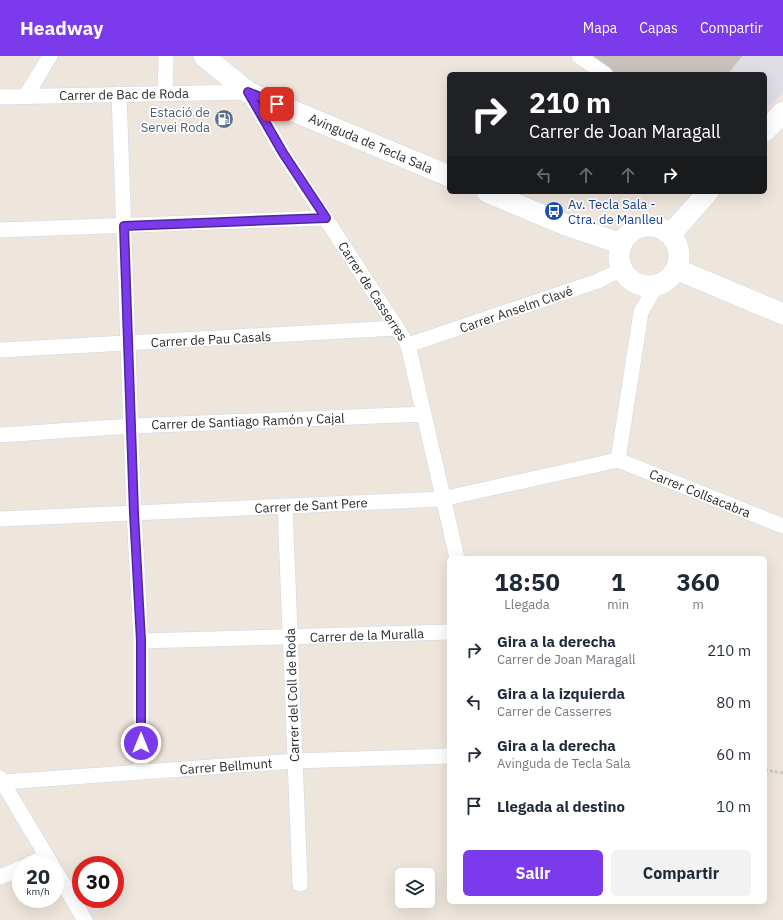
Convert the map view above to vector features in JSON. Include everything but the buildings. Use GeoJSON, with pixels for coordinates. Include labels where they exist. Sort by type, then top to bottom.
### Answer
{"type":"FeatureCollection","features":[{"type":"Feature","properties":{"kind":"street"},"geometry":{"type":"LineString","coordinates":[[26,96],[50,56]]}},
{"type":"Feature","properties":{"kind":"street"},"geometry":{"type":"LineString","coordinates":[[165,94],[166,56]]}},
{"type":"Feature","properties":{"kind":"street","name":"Avinguda de Tecla Sala"},"geometry":{"type":"LineString","coordinates":[[204,56],[248,92],[447,175]]}},
{"type":"Feature","properties":{"kind":"street"},"geometry":{"type":"LineString","coordinates":[[578,56],[602,72]]}},
{"type":"Feature","properties":{"kind":"street","name":"Carrer de Bac de Roda"},"geometry":{"type":"LineString","coordinates":[[0,97],[248,92]]}},
{"type":"Feature","properties":{"kind":"street","name":"Carrer de Casserres"},"geometry":{"type":"LineString","coordinates":[[248,92],[283,153],[408,345],[442,499],[456,556]]}},
{"type":"Feature","properties":{"kind":"street"},"geometry":{"type":"LineString","coordinates":[[119,94],[134,513],[141,641],[141,772]]}},
{"type":"Feature","properties":{"kind":"street"},"geometry":{"type":"LineString","coordinates":[[767,129],[783,112]]}},
{"type":"Feature","properties":{"kind":"street"},"geometry":{"type":"LineString","coordinates":[[492,194],[566,225],[622,244]]}},
{"type":"Feature","properties":{"kind":"street"},"geometry":{"type":"LineString","coordinates":[[670,234],[706,194]]}},
{"type":"Feature","properties":{"kind":"street"},"geometry":{"type":"LineString","coordinates":[[0,230],[326,218]]}},
{"type":"Feature","properties":{"kind":"street"},"geometry":{"type":"LineString","coordinates":[[646,227],[656,227],[670,234],[679,250],[679,260],[676,269],[668,280],[656,286],[645,286],[636,283],[628,277],[622,269],[619,257],[622,244],[631,232],[646,227]]}},
{"type":"Feature","properties":{"kind":"street","name":"Carrer Anselm Clavé"},"geometry":{"type":"LineString","coordinates":[[408,345],[598,281],[622,269]]}},
{"type":"Feature","properties":{"kind":"street"},"geometry":{"type":"LineString","coordinates":[[676,269],[783,314]]}},
{"type":"Feature","properties":{"kind":"street"},"geometry":{"type":"LineString","coordinates":[[618,460],[641,312],[656,286]]}},
{"type":"Feature","properties":{"kind":"street","name":"Carrer de Pau Casals"},"geometry":{"type":"LineString","coordinates":[[0,350],[397,328]]}},
{"type":"Feature","properties":{"kind":"street","name":"Carrer de Santiago Ramón y Cajal"},"geometry":{"type":"LineString","coordinates":[[0,435],[131,426],[424,414]]}},
{"type":"Feature","properties":{"kind":"street","name":"Carrer de Sant Pere"},"geometry":{"type":"LineString","coordinates":[[0,518],[442,499],[618,460]]}},
{"type":"Feature","properties":{"kind":"street","name":"Carrer Collsacabra"},"geometry":{"type":"LineString","coordinates":[[618,460],[783,526]]}},
{"type":"Feature","properties":{"kind":"street","name":"Carrer del Coll de Roda"},"geometry":{"type":"LineString","coordinates":[[284,506],[300,884]]}},
{"type":"Feature","properties":{"kind":"street","name":"Carrer de la Muralla"},"geometry":{"type":"LineString","coordinates":[[141,641],[447,632]]}},
{"type":"Feature","properties":{"kind":"street","name":"Carrer Bellmunt"},"geometry":{"type":"LineString","coordinates":[[1,780],[295,761],[447,756]]}},
{"type":"Feature","properties":{"kind":"street"},"geometry":{"type":"LineString","coordinates":[[1,780],[46,856]]}},
{"type":"Feature","properties":{"kind":"street"},"geometry":{"type":"LineString","coordinates":[[0,877],[12,872]]}},
{"type":"Feature","properties":{"kind":"street"},"geometry":{"type":"LineString","coordinates":[[64,886],[84,920]]}},
{"type":"Feature","properties":{"kind":"path"},"geometry":{"type":"LineString","coordinates":[[767,770],[783,773]]}},
{"type":"Feature","properties":{"kind":"shaded area"},"geometry":{"type":"Polygon","coordinates":[[[581,56],[783,56],[783,92],[767,109],[767,72],[605,72],[581,56]]]}},
{"type":"Feature","properties":{"kind":"place","name":"Estació de Servei Roda"},"geometry":{"type":"Point","coordinates":[224,119]}},
{"type":"Feature","properties":{"kind":"place","name":"Av. Tecla Sala - Ctra. de Manlleu"},"geometry":{"type":"Point","coordinates":[554,211]}},
{"type":"Feature","properties":{"kind":"route"},"geometry":{"type":"LineString","coordinates":[[141,743],[141,641],[134,513],[124,226],[326,218],[283,153],[248,92],[277,104]]}}]}
